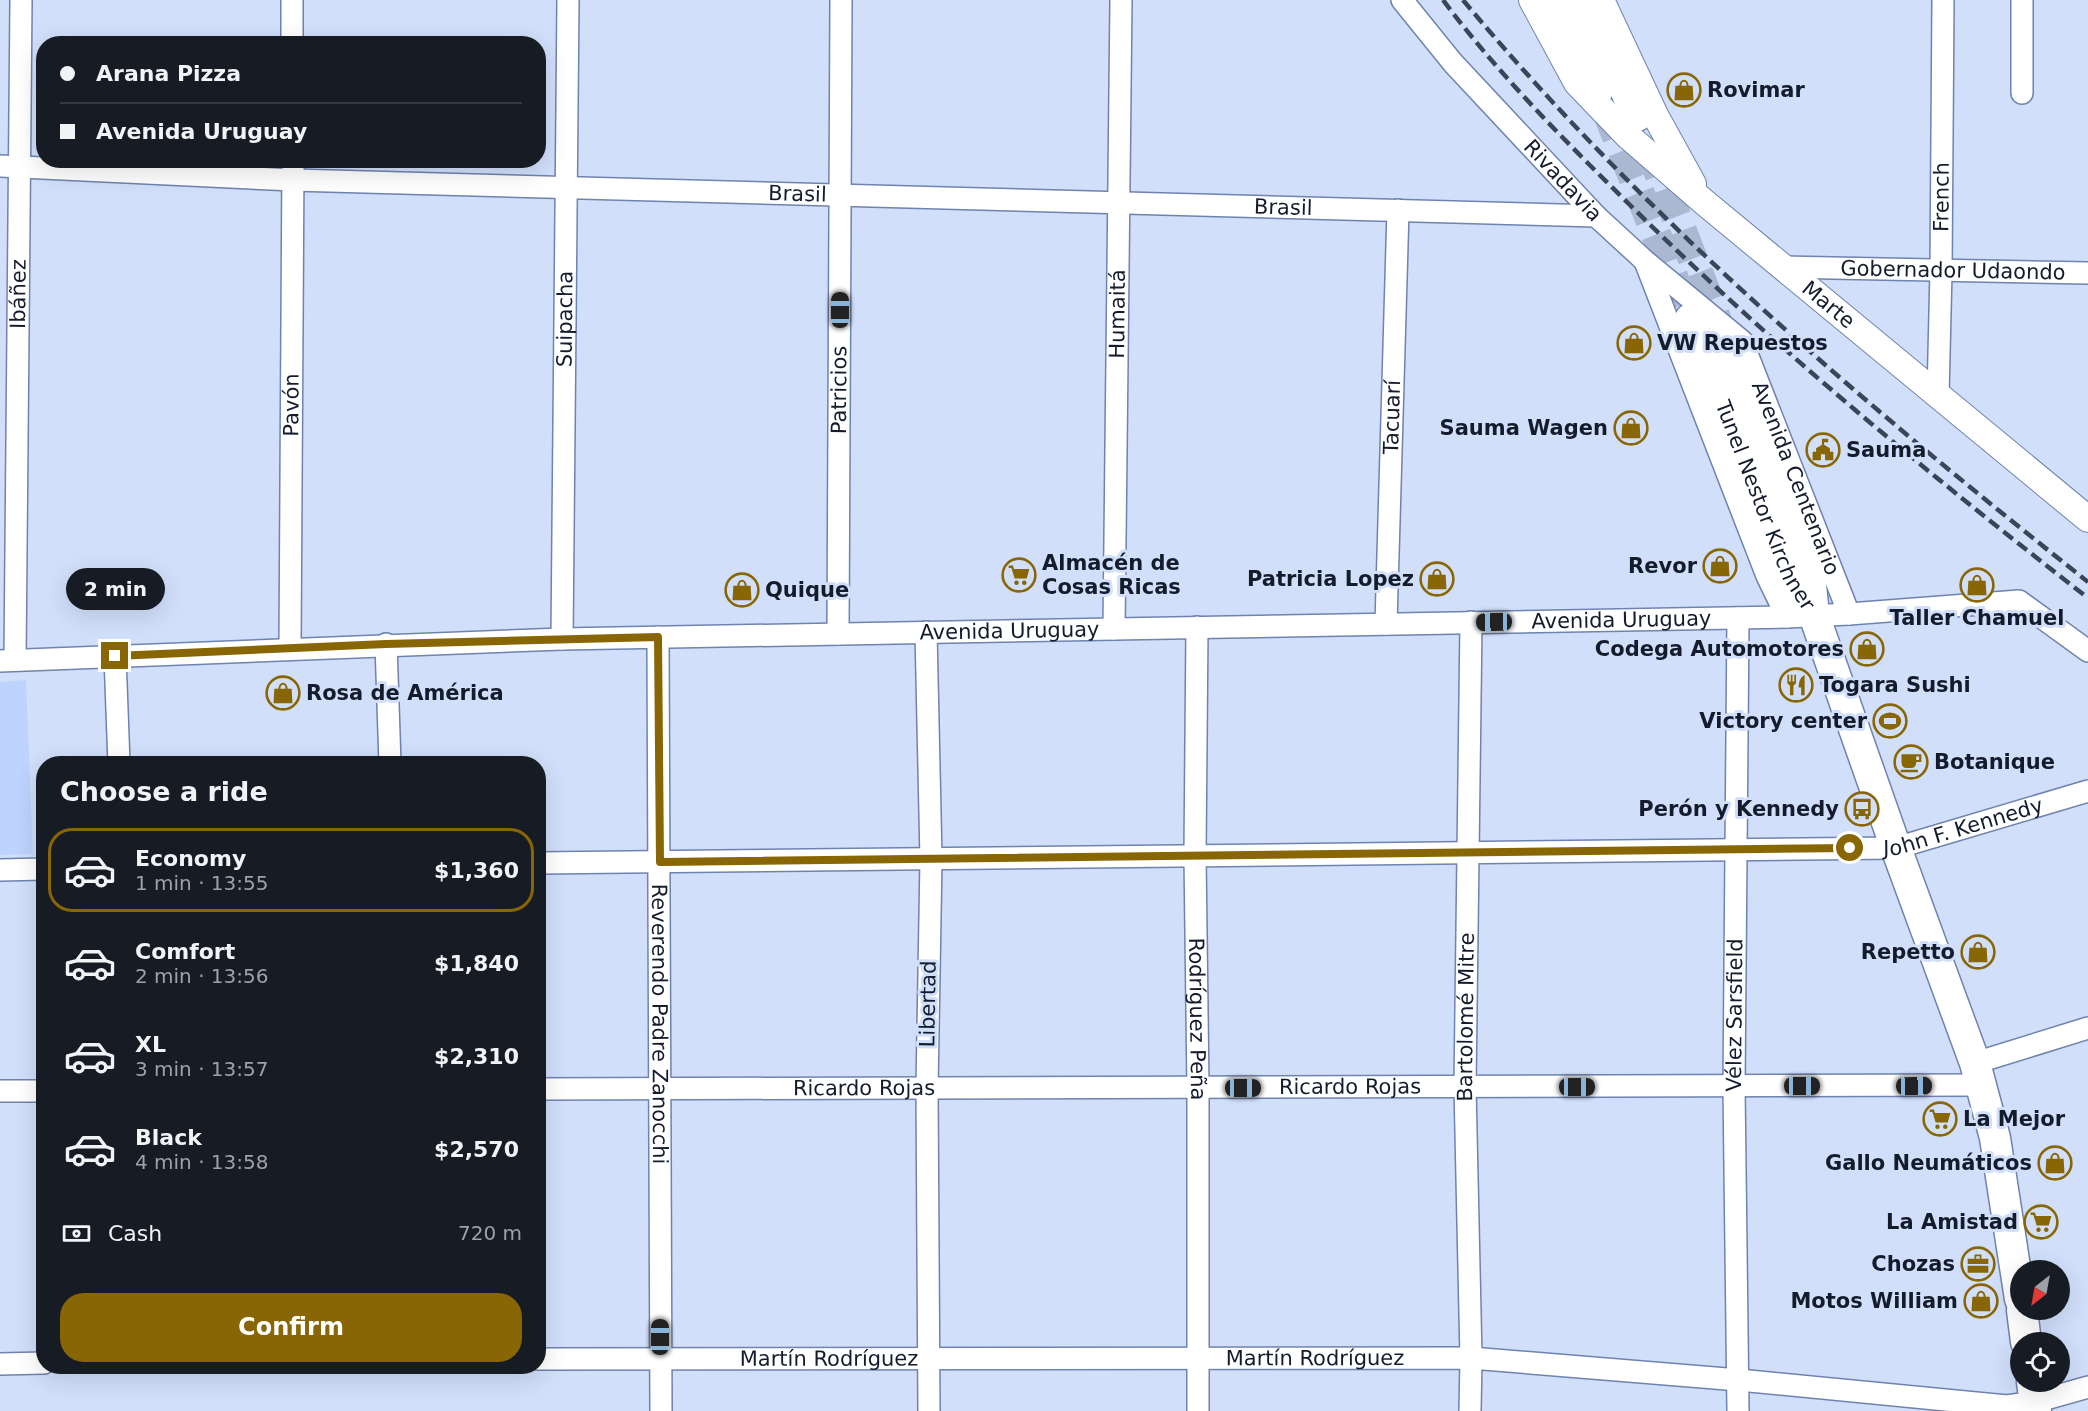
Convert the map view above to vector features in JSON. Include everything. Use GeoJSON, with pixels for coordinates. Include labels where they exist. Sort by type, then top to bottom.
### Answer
{"type":"FeatureCollection","features":[{"type":"Feature","properties":{"kind":"main road"},"geometry":{"type":"LineString","coordinates":[[1555,0],[1587,86]]}},
{"type":"Feature","properties":{"kind":"main road"},"geometry":{"type":"LineString","coordinates":[[1584,0],[1640,122]]}},
{"type":"Feature","properties":{"kind":"main road","name":"Tunel Nestor Kirchner"},"geometry":{"type":"LineString","coordinates":[[1690,320],[1789,576],[1801,616]]}},
{"type":"Feature","properties":{"kind":"main road","name":"Tunel Nestor Kirchner"},"geometry":{"type":"LineString","coordinates":[[1732,339],[1809,566],[1801,616]]}},
{"type":"Feature","properties":{"kind":"main road"},"geometry":{"type":"LineString","coordinates":[[1801,616],[1896,848],[1978,1074],[1995,1138],[2014,1260]]}},
{"type":"Feature","properties":{"kind":"street","name":"Ibáñez"},"geometry":{"type":"LineString","coordinates":[[8,660],[9,166],[21,0]]}},
{"type":"Feature","properties":{"kind":"street"},"geometry":{"type":"LineString","coordinates":[[292,0],[292,36]]}},
{"type":"Feature","properties":{"kind":"street","name":"Suipacha"},"geometry":{"type":"LineString","coordinates":[[562,639],[568,0]]}},
{"type":"Feature","properties":{"kind":"street","name":"Patricios"},"geometry":{"type":"LineString","coordinates":[[838,634],[841,0]]}},
{"type":"Feature","properties":{"kind":"street","name":"Humaitá"},"geometry":{"type":"LineString","coordinates":[[1114,629],[1121,0]]}},
{"type":"Feature","properties":{"kind":"street","name":"Rivadavia"},"geometry":{"type":"LineString","coordinates":[[1402,0],[1453,63],[1596,216],[1732,339]]}},
{"type":"Feature","properties":{"kind":"street"},"geometry":{"type":"LineString","coordinates":[[1532,0],[1587,86],[1640,122]]}},
{"type":"Feature","properties":{"kind":"street"},"geometry":{"type":"LineString","coordinates":[[1601,0],[1640,122]]}},
{"type":"Feature","properties":{"kind":"street","name":"French"},"geometry":{"type":"LineString","coordinates":[[1938,395],[1943,0]]}},
{"type":"Feature","properties":{"kind":"street"},"geometry":{"type":"LineString","coordinates":[[2022,0],[2022,93]]}},
{"type":"Feature","properties":{"kind":"street","name":"Marte"},"geometry":{"type":"LineString","coordinates":[[1640,122],[1704,202],[2088,519]]}},
{"type":"Feature","properties":{"kind":"street","name":"Brasil"},"geometry":{"type":"LineString","coordinates":[[9,166],[36,166]]}},
{"type":"Feature","properties":{"kind":"street","name":"Brasil"},"geometry":{"type":"LineString","coordinates":[[150,168],[292,170],[566,187],[1596,216]]}},
{"type":"Feature","properties":{"kind":"street","name":"Pavón"},"geometry":{"type":"LineString","coordinates":[[290,648],[292,170]]}},
{"type":"Feature","properties":{"kind":"street","name":"Tacuarí"},"geometry":{"type":"LineString","coordinates":[[1386,624],[1398,210]]}},
{"type":"Feature","properties":{"kind":"street"},"geometry":{"type":"LineString","coordinates":[[1645,261],[1767,576],[1801,616]]}},
{"type":"Feature","properties":{"kind":"street","name":"Gobernador Udaondo"},"geometry":{"type":"LineString","coordinates":[[1782,267],[2088,273]]}},
{"type":"Feature","properties":{"kind":"street","name":"Avenida Centenario"},"geometry":{"type":"LineString","coordinates":[[1732,339],[1849,614]]}},
{"type":"Feature","properties":{"kind":"street","name":"Avenida Uruguay"},"geometry":{"type":"LineString","coordinates":[[8,660],[562,639],[1738,618],[1849,614],[2019,601],[2088,651]]}},
{"type":"Feature","properties":{"kind":"street","name":"Vélez Sarsfield"},"geometry":{"type":"LineString","coordinates":[[1738,618],[1734,1087],[1738,1411]]}},
{"type":"Feature","properties":{"kind":"street","name":"Bartolomé Mitre"},"geometry":{"type":"LineString","coordinates":[[1470,1411],[1471,1358],[1465,1087],[1471,622]]}},
{"type":"Feature","properties":{"kind":"street","name":"Rodríguez Peña"},"geometry":{"type":"LineString","coordinates":[[1197,627],[1195,855],[1198,1411]]}},
{"type":"Feature","properties":{"kind":"street","name":"Libertad"},"geometry":{"type":"LineString","coordinates":[[926,632],[931,859],[927,1088],[929,1411]]}},
{"type":"Feature","properties":{"kind":"street","name":"Reverendo Padre Zanocchi"},"geometry":{"type":"LineString","coordinates":[[658,637],[661,1411]]}},
{"type":"Feature","properties":{"kind":"street"},"geometry":{"type":"LineString","coordinates":[[386,644],[390,756]]}},
{"type":"Feature","properties":{"kind":"street"},"geometry":{"type":"LineString","coordinates":[[115,656],[119,756]]}},
{"type":"Feature","properties":{"kind":"street","name":"John F. Kennedy"},"geometry":{"type":"LineString","coordinates":[[546,863],[1896,848],[2088,791]]}},
{"type":"Feature","properties":{"kind":"street"},"geometry":{"type":"LineString","coordinates":[[0,870],[36,869]]}},
{"type":"Feature","properties":{"kind":"street","name":"Ricardo Rojas"},"geometry":{"type":"LineString","coordinates":[[546,1089],[1734,1087],[1978,1074],[2088,1028]]}},
{"type":"Feature","properties":{"kind":"street"},"geometry":{"type":"LineString","coordinates":[[0,1091],[36,1090]]}},
{"type":"Feature","properties":{"kind":"street","name":"Martín Rodríguez"},"geometry":{"type":"LineString","coordinates":[[546,1359],[1471,1358],[1739,1380],[2007,1406],[2088,1387]]}},
{"type":"Feature","properties":{"kind":"street"},"geometry":{"type":"LineString","coordinates":[[0,1364],[36,1363]]}},
{"type":"Feature","properties":{"kind":"shaded area"},"geometry":{"type":"Polygon","coordinates":[[[26,680],[33,854],[0,855],[0,682],[26,680]]]}},
{"type":"Feature","properties":{"kind":"tunnel"},"geometry":{"type":"LineString","coordinates":[[1606,109],[1684,304]]}},
{"type":"Feature","properties":{"kind":"tunnel"},"geometry":{"type":"LineString","coordinates":[[1649,147],[1723,336]]}},
{"type":"Feature","properties":{"kind":"railway"},"geometry":{"type":"LineString","coordinates":[[1443,0],[1487,55],[1558,133],[1742,311],[1912,458],[2088,598]]}},
{"type":"Feature","properties":{"kind":"railway"},"geometry":{"type":"LineString","coordinates":[[1463,0],[1533,81],[1606,159],[1760,307],[1922,447],[2088,582]]}},
{"type":"Feature","properties":{"kind":"place","name":"Rovimar"},"geometry":{"type":"Point","coordinates":[1684,90]}},
{"type":"Feature","properties":{"kind":"place","name":"VW Repuestos"},"geometry":{"type":"Point","coordinates":[1634,343]}},
{"type":"Feature","properties":{"kind":"place","name":"Sauma Wagen"},"geometry":{"type":"Point","coordinates":[1631,428]}},
{"type":"Feature","properties":{"kind":"place","name":"Sauma"},"geometry":{"type":"Point","coordinates":[1823,450]}},
{"type":"Feature","properties":{"kind":"place","name":"Revor"},"geometry":{"type":"Point","coordinates":[1720,566]}},
{"type":"Feature","properties":{"kind":"place","name":"Almacén de Cosas Ricas"},"geometry":{"type":"Point","coordinates":[1019,575]}},
{"type":"Feature","properties":{"kind":"place","name":"Patricia Lopez"},"geometry":{"type":"Point","coordinates":[1437,579]}},
{"type":"Feature","properties":{"kind":"place","name":"Taller Chamuel"},"geometry":{"type":"Point","coordinates":[1977,585]}},
{"type":"Feature","properties":{"kind":"place","name":"Quique"},"geometry":{"type":"Point","coordinates":[742,590]}},
{"type":"Feature","properties":{"kind":"place","name":"Codega Automotores"},"geometry":{"type":"Point","coordinates":[1867,649]}},
{"type":"Feature","properties":{"kind":"place","name":"Togara Sushi"},"geometry":{"type":"Point","coordinates":[1796,685]}},
{"type":"Feature","properties":{"kind":"place","name":"Rosa de América"},"geometry":{"type":"Point","coordinates":[283,693]}},
{"type":"Feature","properties":{"kind":"place","name":"Victory center"},"geometry":{"type":"Point","coordinates":[1890,721]}},
{"type":"Feature","properties":{"kind":"place","name":"Botanique"},"geometry":{"type":"Point","coordinates":[1911,762]}},
{"type":"Feature","properties":{"kind":"place","name":"Perón y Kennedy"},"geometry":{"type":"Point","coordinates":[1862,809]}},
{"type":"Feature","properties":{"kind":"place","name":"Repetto"},"geometry":{"type":"Point","coordinates":[1978,952]}},
{"type":"Feature","properties":{"kind":"place","name":"La Mejor"},"geometry":{"type":"Point","coordinates":[1940,1119]}},
{"type":"Feature","properties":{"kind":"place","name":"Gallo Neumáticos"},"geometry":{"type":"Point","coordinates":[2055,1163]}},
{"type":"Feature","properties":{"kind":"place","name":"La Amistad"},"geometry":{"type":"Point","coordinates":[2041,1222]}},
{"type":"Feature","properties":{"kind":"place","name":"Chozas"},"geometry":{"type":"Point","coordinates":[1978,1264]}},
{"type":"Feature","properties":{"kind":"place","name":"Motos William"},"geometry":{"type":"Point","coordinates":[1981,1301]}},
{"type":"Feature","properties":{"kind":"route"},"geometry":{"type":"LineString","coordinates":[[115,656],[386,644],[658,637],[660,862],[1850,848]]}}]}
